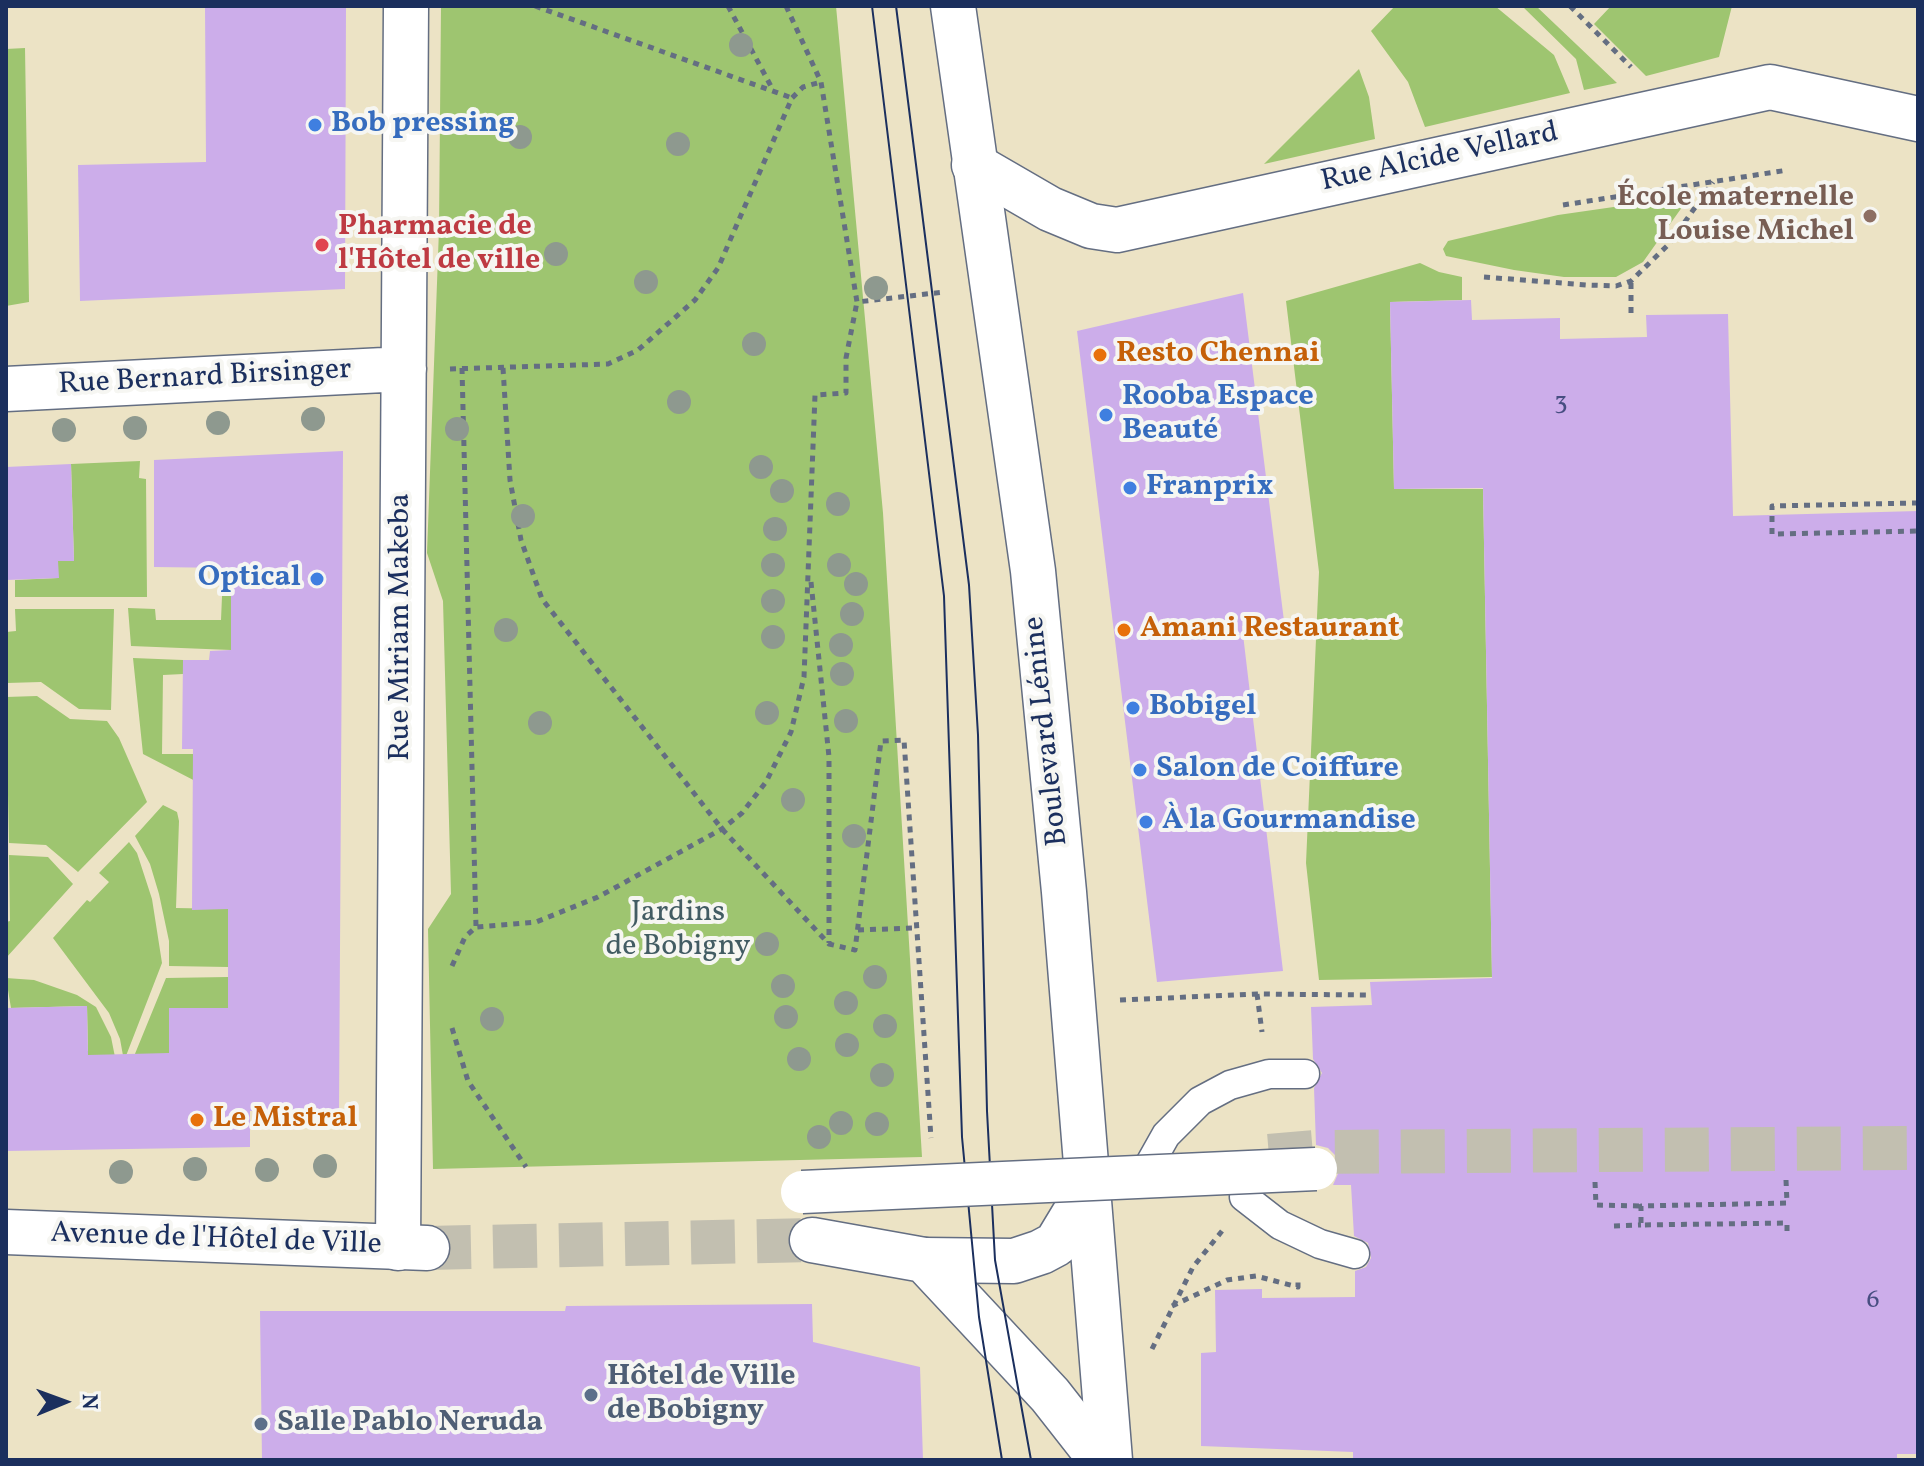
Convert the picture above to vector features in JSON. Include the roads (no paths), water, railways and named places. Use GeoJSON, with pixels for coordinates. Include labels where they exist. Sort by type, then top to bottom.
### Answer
{"type":"FeatureCollection","features":[{"type":"Feature","properties":{"kind":"street","name":"Rue Miriam Makeba"},"geometry":{"type":"LineString","coordinates":[[406,6],[404,369],[412,1248]]}},
{"type":"Feature","properties":{"kind":"street","name":"Boulevard Lénine"},"geometry":{"type":"LineString","coordinates":[[953,6],[1033,571],[1110,1460]]}},
{"type":"Feature","properties":{"kind":"street","name":"Rue Alcide Vellard"},"geometry":{"type":"LineString","coordinates":[[974,165],[1050,209],[1091,226],[1117,230],[1770,87],[1918,119]]}},
{"type":"Feature","properties":{"kind":"street","name":"Rue Bernard Birsinger"},"geometry":{"type":"LineString","coordinates":[[6,389],[404,369]]}},
{"type":"Feature","properties":{"kind":"street"},"geometry":{"type":"LineString","coordinates":[[802,1192],[1316,1169]]}},
{"type":"Feature","properties":{"kind":"street"},"geometry":{"type":"LineString","coordinates":[[812,1240],[924,1260],[1014,1261],[1028,1258],[1056,1244],[1088,1191]]}},
{"type":"Feature","properties":{"kind":"street","name":"Avenue de l'Hôtel de Ville"},"geometry":{"type":"LineString","coordinates":[[6,1232],[412,1248]]}},
{"type":"Feature","properties":{"kind":"street"},"geometry":{"type":"LineString","coordinates":[[924,1260],[1050,1395],[1101,1460]]}},
{"type":"Feature","properties":{"kind":"lane"},"geometry":{"type":"LineString","coordinates":[[1148,1167],[1166,1135],[1200,1101],[1230,1085],[1269,1074],[1305,1074]]}},
{"type":"Feature","properties":{"kind":"lane"},"geometry":{"type":"LineString","coordinates":[[1249,1201],[1296,1233],[1355,1254]]}},
{"type":"Feature","properties":{"kind":"tunnel"},"geometry":{"type":"LineString","coordinates":[[1269,1156],[1316,1152],[1918,1148]]}},
{"type":"Feature","properties":{"kind":"tunnel"},"geometry":{"type":"LineString","coordinates":[[427,1248],[812,1240]]}},
{"type":"Feature","properties":{"kind":"tram line"},"geometry":{"type":"LineString","coordinates":[[872,6],[944,596],[962,1137],[979,1317],[1002,1460]]}},
{"type":"Feature","properties":{"kind":"tram line"},"geometry":{"type":"LineString","coordinates":[[896,6],[969,585],[978,735],[987,1111],[995,1260],[1031,1460]]}},
{"type":"Feature","properties":{"kind":"place","name":"Bob pressing"},"geometry":{"type":"Point","coordinates":[315,125]}},
{"type":"Feature","properties":{"kind":"place","name":"École maternelle Louise Michel"},"geometry":{"type":"Point","coordinates":[1870,216]}},
{"type":"Feature","properties":{"kind":"place","name":"Pharmacie de l'Hôtel de ville"},"geometry":{"type":"Point","coordinates":[322,245]}},
{"type":"Feature","properties":{"kind":"place","name":"Resto Chennai"},"geometry":{"type":"Point","coordinates":[1100,355]}},
{"type":"Feature","properties":{"kind":"place","name":"Rooba Espace Beauté"},"geometry":{"type":"Point","coordinates":[1106,415]}},
{"type":"Feature","properties":{"kind":"place","name":"Franprix"},"geometry":{"type":"Point","coordinates":[1130,488]}},
{"type":"Feature","properties":{"kind":"place","name":"Optical"},"geometry":{"type":"Point","coordinates":[317,579]}},
{"type":"Feature","properties":{"kind":"place","name":"Amani Restaurant"},"geometry":{"type":"Point","coordinates":[1124,630]}},
{"type":"Feature","properties":{"kind":"place","name":"Bobigel"},"geometry":{"type":"Point","coordinates":[1133,708]}},
{"type":"Feature","properties":{"kind":"place","name":"Salon de Coiffure"},"geometry":{"type":"Point","coordinates":[1140,770]}},
{"type":"Feature","properties":{"kind":"place","name":"À la Gourmandise"},"geometry":{"type":"Point","coordinates":[1146,822]}},
{"type":"Feature","properties":{"kind":"place","name":"Le Mistral"},"geometry":{"type":"Point","coordinates":[197,1120]}},
{"type":"Feature","properties":{"kind":"place","name":"Hôtel de Ville de Bobigny"},"geometry":{"type":"Point","coordinates":[591,1395]}},
{"type":"Feature","properties":{"kind":"place","name":"Salle Pablo Neruda"},"geometry":{"type":"Point","coordinates":[261,1424]}},
{"type":"Feature","properties":{"kind":"park label","name":"Jardins de Bobigny"},"geometry":{"type":"Point","coordinates":[678,931]}}]}
